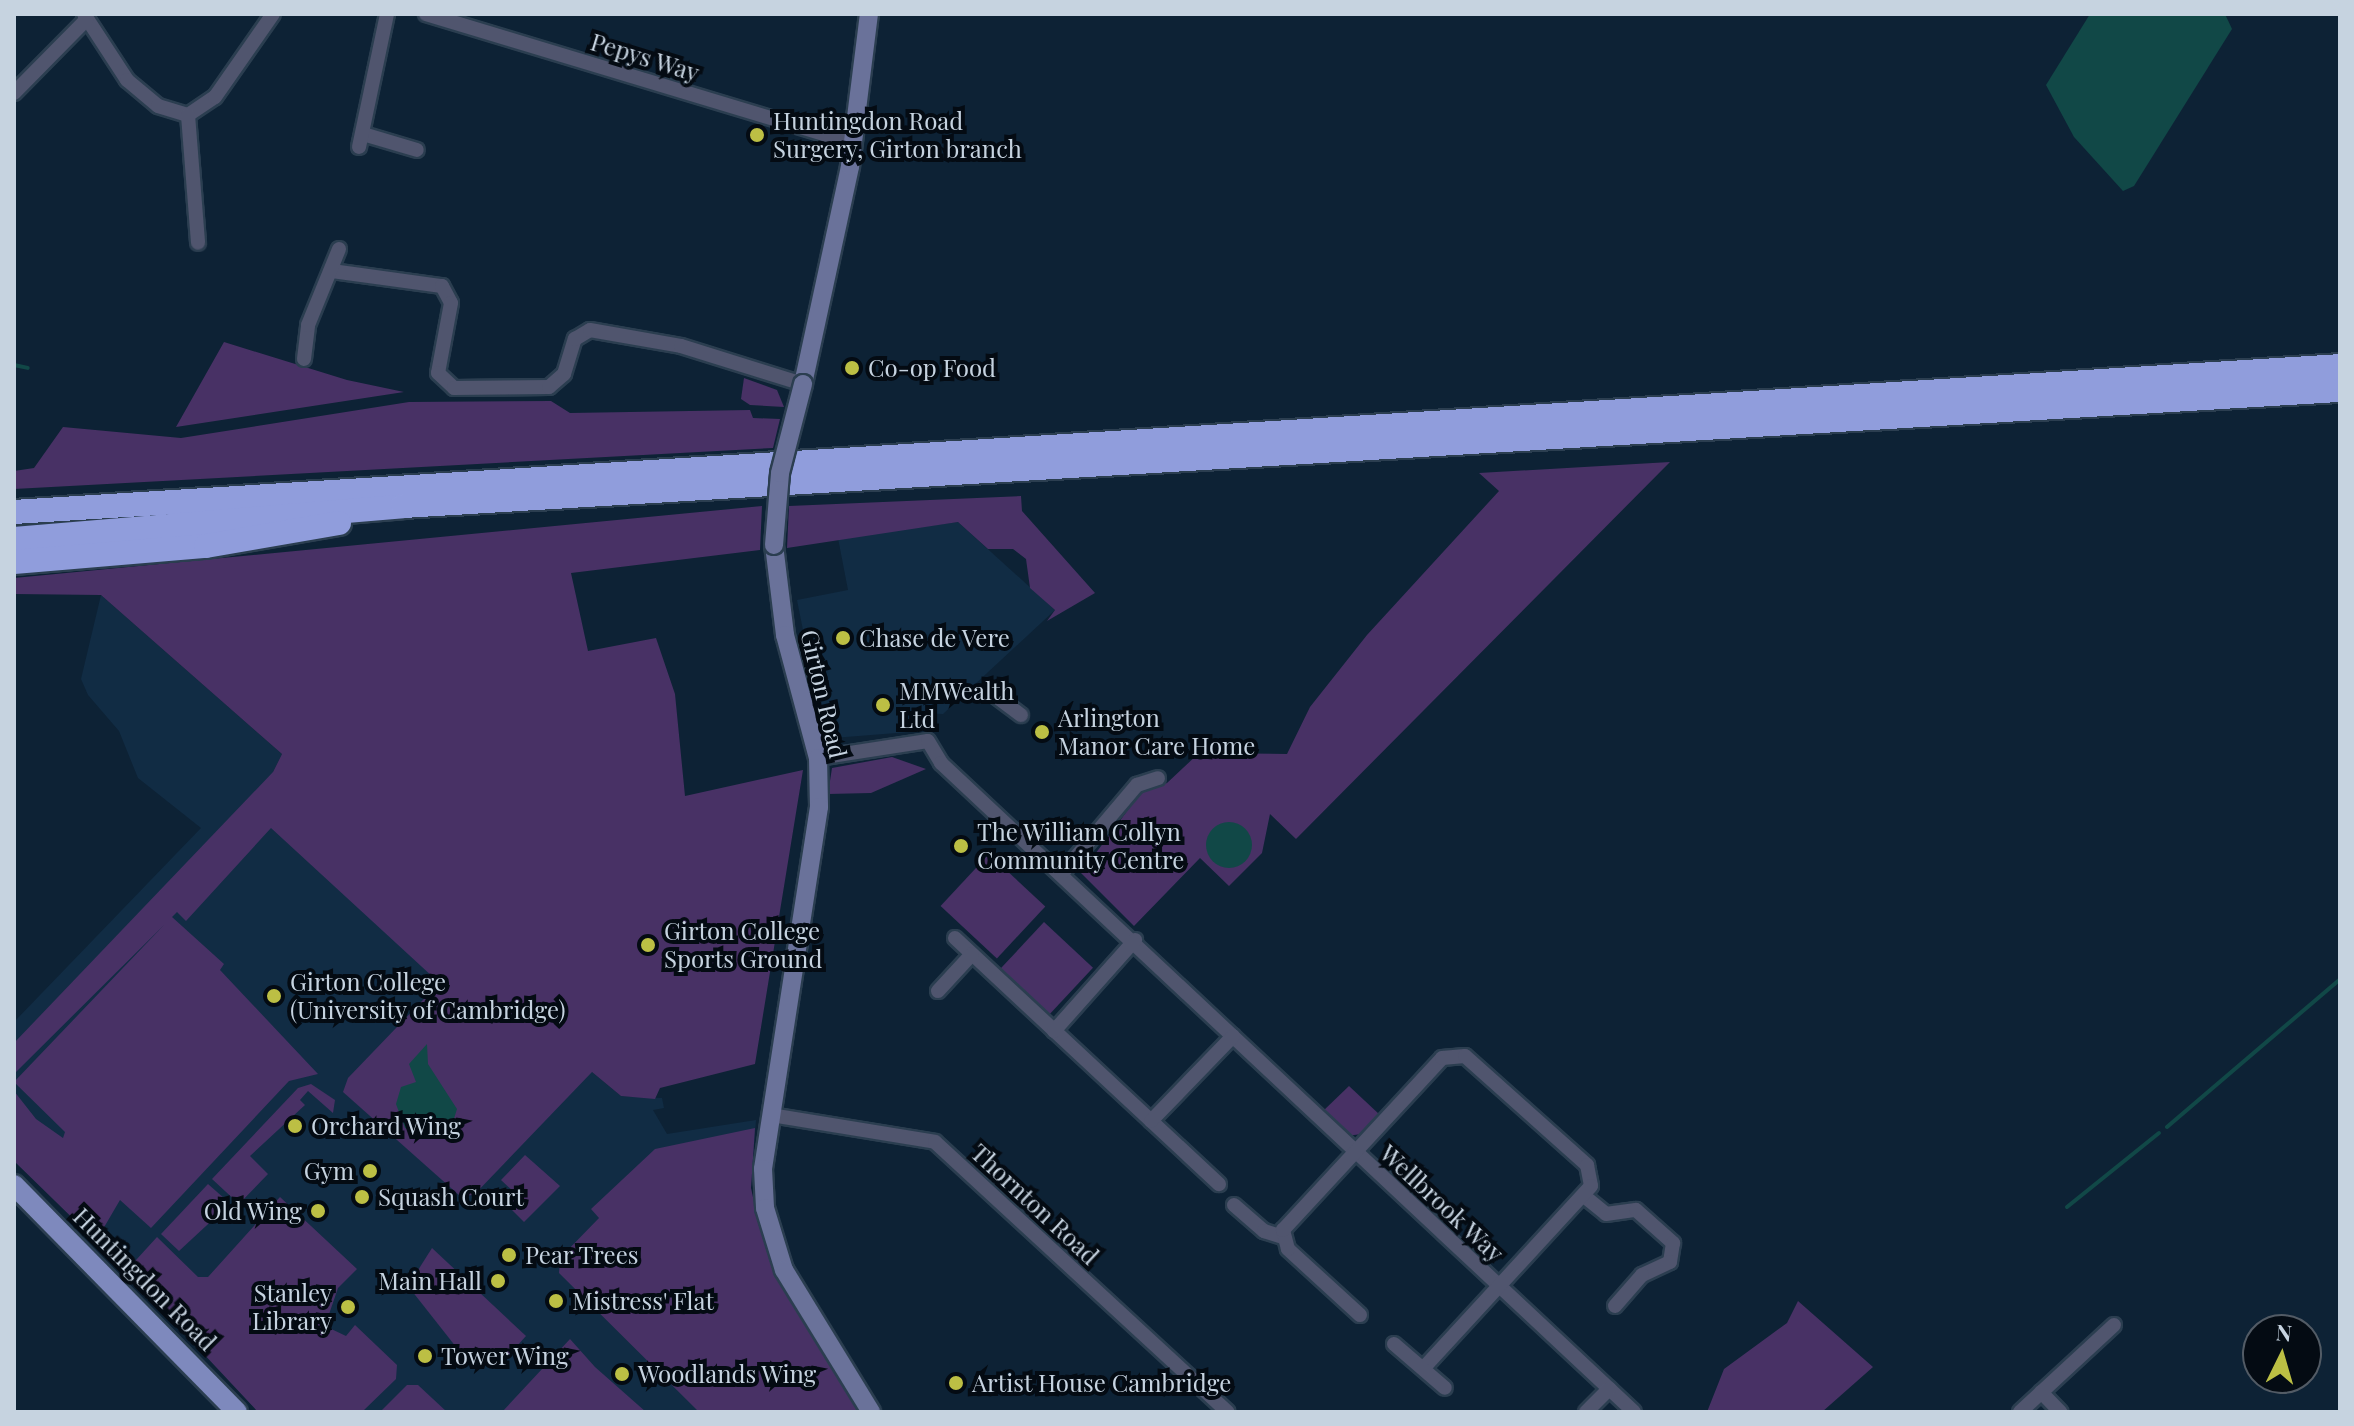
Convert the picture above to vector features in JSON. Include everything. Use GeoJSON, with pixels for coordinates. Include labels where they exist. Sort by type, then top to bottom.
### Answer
{"type":"FeatureCollection","features":[{"type":"Feature","properties":{"kind":"highway"},"geometry":{"type":"LineString","coordinates":[[21,510],[2340,366]]}},
{"type":"Feature","properties":{"kind":"highway"},"geometry":{"type":"LineString","coordinates":[[14,539],[403,506],[2340,390]]}},
{"type":"Feature","properties":{"kind":"highway"},"geometry":{"type":"LineString","coordinates":[[14,562],[288,535],[403,506]]}},
{"type":"Feature","properties":{"kind":"main road","name":"Huntingdon Road"},"geometry":{"type":"LineString","coordinates":[[14,1185],[237,1412]]}},
{"type":"Feature","properties":{"kind":"street"},"geometry":{"type":"LineString","coordinates":[[188,115],[215,97],[273,14]]}},
{"type":"Feature","properties":{"kind":"street"},"geometry":{"type":"LineString","coordinates":[[387,14],[361,141],[417,150]]}},
{"type":"Feature","properties":{"kind":"street","name":"Pepys Way"},"geometry":{"type":"LineString","coordinates":[[426,14],[852,143]]}},
{"type":"Feature","properties":{"kind":"street","name":"Girton Road"},"geometry":{"type":"LineString","coordinates":[[869,14],[852,143],[803,384],[780,473],[774,545],[785,635],[818,758],[810,882],[771,1115],[765,1208],[784,1270],[871,1412]]}},
{"type":"Feature","properties":{"kind":"street"},"geometry":{"type":"LineString","coordinates":[[14,93],[85,17],[127,80],[158,106],[188,115]]}},
{"type":"Feature","properties":{"kind":"street"},"geometry":{"type":"LineString","coordinates":[[188,115],[198,243]]}},
{"type":"Feature","properties":{"kind":"street"},"geometry":{"type":"LineString","coordinates":[[304,359],[308,325],[339,249]]}},
{"type":"Feature","properties":{"kind":"street"},"geometry":{"type":"LineString","coordinates":[[332,271],[442,286],[451,303],[438,373],[454,388],[549,387],[564,374],[575,339],[590,330],[681,346],[803,384]]}},
{"type":"Feature","properties":{"kind":"street"},"geometry":{"type":"LineString","coordinates":[[997,697],[1021,715]]}},
{"type":"Feature","properties":{"kind":"street","name":"Wellbrook Way"},"geometry":{"type":"LineString","coordinates":[[818,758],[928,741],[941,763],[1064,871],[1233,1036],[1634,1412]]}},
{"type":"Feature","properties":{"kind":"street"},"geometry":{"type":"LineString","coordinates":[[1064,871],[1137,785],[1158,778]]}},
{"type":"Feature","properties":{"kind":"street"},"geometry":{"type":"LineString","coordinates":[[955,938],[1219,1184]]}},
{"type":"Feature","properties":{"kind":"street"},"geometry":{"type":"LineString","coordinates":[[1054,1031],[1135,940]]}},
{"type":"Feature","properties":{"kind":"street"},"geometry":{"type":"LineString","coordinates":[[938,991],[972,954]]}},
{"type":"Feature","properties":{"kind":"street"},"geometry":{"type":"LineString","coordinates":[[1151,1121],[1233,1036]]}},
{"type":"Feature","properties":{"kind":"street","name":"Wellbrook Way"},"geometry":{"type":"LineString","coordinates":[[1283,1237],[1287,1223],[1442,1058],[1465,1056],[1587,1165],[1591,1186],[1584,1196],[1423,1369]]}},
{"type":"Feature","properties":{"kind":"street","name":"Thornton Road"},"geometry":{"type":"LineString","coordinates":[[771,1115],[935,1142],[1228,1412]]}},
{"type":"Feature","properties":{"kind":"street"},"geometry":{"type":"LineString","coordinates":[[1584,1196],[1599,1212],[1643,1213],[1673,1243],[1670,1262],[1642,1275],[1615,1306]]}},
{"type":"Feature","properties":{"kind":"street"},"geometry":{"type":"LineString","coordinates":[[1234,1205],[1283,1237],[1360,1315]]}},
{"type":"Feature","properties":{"kind":"street"},"geometry":{"type":"LineString","coordinates":[[2020,1412],[2114,1325]]}},
{"type":"Feature","properties":{"kind":"street"},"geometry":{"type":"LineString","coordinates":[[1394,1344],[1445,1388]]}},
{"type":"Feature","properties":{"kind":"street"},"geometry":{"type":"LineString","coordinates":[[1586,1412],[1609,1389]]}},
{"type":"Feature","properties":{"kind":"street"},"geometry":{"type":"LineString","coordinates":[[2041,1392],[2060,1412]]}},
{"type":"Feature","properties":{"kind":"shaded area"},"geometry":{"type":"Polygon","coordinates":[[[2090,14],[2225,14],[2232,29],[2134,186],[2123,191],[2074,137],[2046,85],[2090,14]]]}},
{"type":"Feature","properties":{"kind":"shaded area"},"geometry":{"type":"Polygon","coordinates":[[[224,342],[347,380],[404,392],[176,427],[224,342]]]}},
{"type":"Feature","properties":{"kind":"shaded area"},"geometry":{"type":"Polygon","coordinates":[[[744,378],[777,390],[784,407],[750,405],[741,399],[744,378]]]}},
{"type":"Feature","properties":{"kind":"shaded area"},"geometry":{"type":"Polygon","coordinates":[[[551,401],[570,413],[750,410],[753,418],[780,419],[773,448],[14,489],[14,471],[34,468],[63,427],[181,438],[409,402],[551,401]]]}},
{"type":"Feature","properties":{"kind":"shaded area"},"geometry":{"type":"Polygon","coordinates":[[[1670,462],[1296,839],[1270,814],[1262,853],[1229,886],[1200,858],[1134,926],[1081,873],[1142,791],[1167,783],[1199,753],[1287,754],[1310,707],[1367,635],[1499,491],[1479,473],[1670,462]]]}},
{"type":"Feature","properties":{"kind":"shaded area"},"geometry":{"type":"Polygon","coordinates":[[[1021,496],[1022,511],[1095,593],[1047,621],[1055,610],[1030,588],[1026,559],[1013,549],[988,549],[958,522],[787,548],[789,506],[1021,496]]]}},
{"type":"Feature","properties":{"kind":"shaded area"},"geometry":{"type":"Polygon","coordinates":[[[762,506],[760,550],[571,573],[588,651],[656,638],[675,694],[685,796],[803,770],[755,1064],[660,1088],[655,1099],[621,1096],[592,1072],[474,1195],[460,1196],[343,1092],[348,1078],[446,976],[434,978],[271,828],[186,921],[177,912],[172,917],[224,964],[220,970],[318,1074],[289,1081],[151,1228],[120,1200],[96,1241],[14,1161],[14,1091],[36,1119],[63,1138],[65,1132],[14,1082],[164,925],[14,1074],[14,1043],[273,772],[282,754],[101,595],[14,594],[14,578],[762,506]]]}},
{"type":"Feature","properties":{"kind":"shaded area"},"geometry":{"type":"Polygon","coordinates":[[[958,522],[1055,610],[943,714],[919,713],[920,726],[909,732],[833,738],[821,720],[797,600],[848,590],[838,538],[958,522]]]}},
{"type":"Feature","properties":{"kind":"shaded area","name":"Girton College (University of Cambridge)"},"geometry":{"type":"Polygon","coordinates":[[[101,595],[282,754],[273,772],[592,1072],[621,1096],[662,1098],[664,1108],[653,1110],[667,1134],[756,1120],[751,1188],[759,1226],[787,1294],[860,1412],[258,1412],[124,1265],[14,1161],[14,1022],[201,828],[138,778],[119,731],[88,695],[81,679],[101,595]]]}},
{"type":"Feature","properties":{"kind":"shaded area"},"geometry":{"type":"Polygon","coordinates":[[[892,757],[926,769],[871,793],[828,794],[832,768],[892,757]]]}},
{"type":"Feature","properties":{"kind":"shaded area"},"geometry":{"type":"Polygon","coordinates":[[[1229,822],[1245,829],[1252,845],[1245,861],[1229,868],[1213,861],[1206,845],[1213,829],[1229,822]]]}},
{"type":"Feature","properties":{"kind":"shaded area"},"geometry":{"type":"Polygon","coordinates":[[[989,854],[1045,907],[997,958],[941,906],[989,854]]]}},
{"type":"Feature","properties":{"kind":"shaded area"},"geometry":{"type":"Polygon","coordinates":[[[1044,922],[1093,968],[1049,1015],[1000,969],[1044,922]]]}},
{"type":"Feature","properties":{"kind":"shaded area"},"geometry":{"type":"Polygon","coordinates":[[[427,1044],[428,1064],[457,1109],[452,1125],[428,1139],[405,1128],[396,1104],[401,1087],[416,1082],[409,1064],[427,1044]]]}},
{"type":"Feature","properties":{"kind":"shaded area"},"geometry":{"type":"Polygon","coordinates":[[[311,1084],[335,1100],[333,1113],[308,1091],[300,1100],[305,1105],[250,1156],[268,1174],[239,1204],[212,1179],[298,1088],[311,1084]]]}},
{"type":"Feature","properties":{"kind":"shaded area"},"geometry":{"type":"Polygon","coordinates":[[[1349,1086],[1380,1115],[1362,1134],[1346,1136],[1322,1112],[1349,1086]]]}},
{"type":"Feature","properties":{"kind":"shaded area"},"geometry":{"type":"Polygon","coordinates":[[[755,1128],[751,1188],[759,1226],[787,1294],[860,1412],[699,1412],[559,1273],[560,1258],[599,1218],[591,1209],[655,1149],[755,1128]]]}},
{"type":"Feature","properties":{"kind":"shaded area"},"geometry":{"type":"Polygon","coordinates":[[[525,1155],[560,1186],[524,1222],[507,1205],[516,1194],[501,1180],[525,1155]]]}},
{"type":"Feature","properties":{"kind":"shaded area"},"geometry":{"type":"Polygon","coordinates":[[[208,1184],[225,1199],[220,1213],[179,1251],[161,1234],[208,1184]]]}},
{"type":"Feature","properties":{"kind":"shaded area"},"geometry":{"type":"Polygon","coordinates":[[[280,1197],[357,1269],[338,1288],[325,1326],[346,1336],[355,1325],[397,1365],[396,1379],[362,1412],[258,1412],[126,1271],[157,1237],[198,1277],[208,1277],[280,1197]]]}},
{"type":"Feature","properties":{"kind":"shaded area"},"geometry":{"type":"Polygon","coordinates":[[[432,1248],[526,1336],[500,1365],[460,1352],[408,1286],[432,1248]]]}},
{"type":"Feature","properties":{"kind":"shaded area"},"geometry":{"type":"Polygon","coordinates":[[[1798,1301],[1873,1367],[1822,1412],[1707,1412],[1724,1369],[1787,1323],[1798,1301]]]}},
{"type":"Feature","properties":{"kind":"shaded area"},"geometry":{"type":"Polygon","coordinates":[[[570,1339],[595,1367],[646,1412],[502,1412],[570,1339]]]}},
{"type":"Feature","properties":{"kind":"shaded area"},"geometry":{"type":"Polygon","coordinates":[[[407,1385],[418,1385],[447,1412],[380,1412],[407,1385]]]}},
{"type":"Feature","properties":{"kind":"waterway"},"geometry":{"type":"LineString","coordinates":[[14,365],[28,368]]}},
{"type":"Feature","properties":{"kind":"waterway"},"geometry":{"type":"LineString","coordinates":[[2167,1127],[2340,979]]}},
{"type":"Feature","properties":{"kind":"waterway"},"geometry":{"type":"LineString","coordinates":[[2067,1207],[2159,1133]]}},
{"type":"Feature","properties":{"kind":"place","name":"Huntingdon Road Surgery, Girton branch"},"geometry":{"type":"Point","coordinates":[757,135]}},
{"type":"Feature","properties":{"kind":"place","name":"Co-op Food"},"geometry":{"type":"Point","coordinates":[852,368]}},
{"type":"Feature","properties":{"kind":"place","name":"Chase de Vere"},"geometry":{"type":"Point","coordinates":[843,638]}},
{"type":"Feature","properties":{"kind":"place","name":"MMWealth Ltd"},"geometry":{"type":"Point","coordinates":[883,705]}},
{"type":"Feature","properties":{"kind":"place","name":"Arlington Manor Care Home"},"geometry":{"type":"Point","coordinates":[1042,732]}},
{"type":"Feature","properties":{"kind":"place","name":"The William Collyn Community Centre"},"geometry":{"type":"Point","coordinates":[961,846]}},
{"type":"Feature","properties":{"kind":"place","name":"Girton College Sports Ground"},"geometry":{"type":"Point","coordinates":[648,945]}},
{"type":"Feature","properties":{"kind":"place","name":"Girton College (University of Cambridge)"},"geometry":{"type":"Point","coordinates":[274,996]}},
{"type":"Feature","properties":{"kind":"place","name":"Orchard Wing"},"geometry":{"type":"Point","coordinates":[295,1126]}},
{"type":"Feature","properties":{"kind":"place","name":"Gym"},"geometry":{"type":"Point","coordinates":[370,1171]}},
{"type":"Feature","properties":{"kind":"place","name":"Squash Court"},"geometry":{"type":"Point","coordinates":[362,1197]}},
{"type":"Feature","properties":{"kind":"place","name":"Old Wing"},"geometry":{"type":"Point","coordinates":[318,1211]}},
{"type":"Feature","properties":{"kind":"place","name":"Pear Trees"},"geometry":{"type":"Point","coordinates":[509,1255]}},
{"type":"Feature","properties":{"kind":"place","name":"Main Hall"},"geometry":{"type":"Point","coordinates":[498,1281]}},
{"type":"Feature","properties":{"kind":"place","name":"Mistress' Flat"},"geometry":{"type":"Point","coordinates":[556,1301]}},
{"type":"Feature","properties":{"kind":"place","name":"Stanley Library"},"geometry":{"type":"Point","coordinates":[348,1307]}},
{"type":"Feature","properties":{"kind":"place","name":"Tower Wing"},"geometry":{"type":"Point","coordinates":[425,1356]}},
{"type":"Feature","properties":{"kind":"place","name":"Woodlands Wing"},"geometry":{"type":"Point","coordinates":[622,1374]}},
{"type":"Feature","properties":{"kind":"place","name":"Artist House Cambridge"},"geometry":{"type":"Point","coordinates":[956,1383]}}]}
